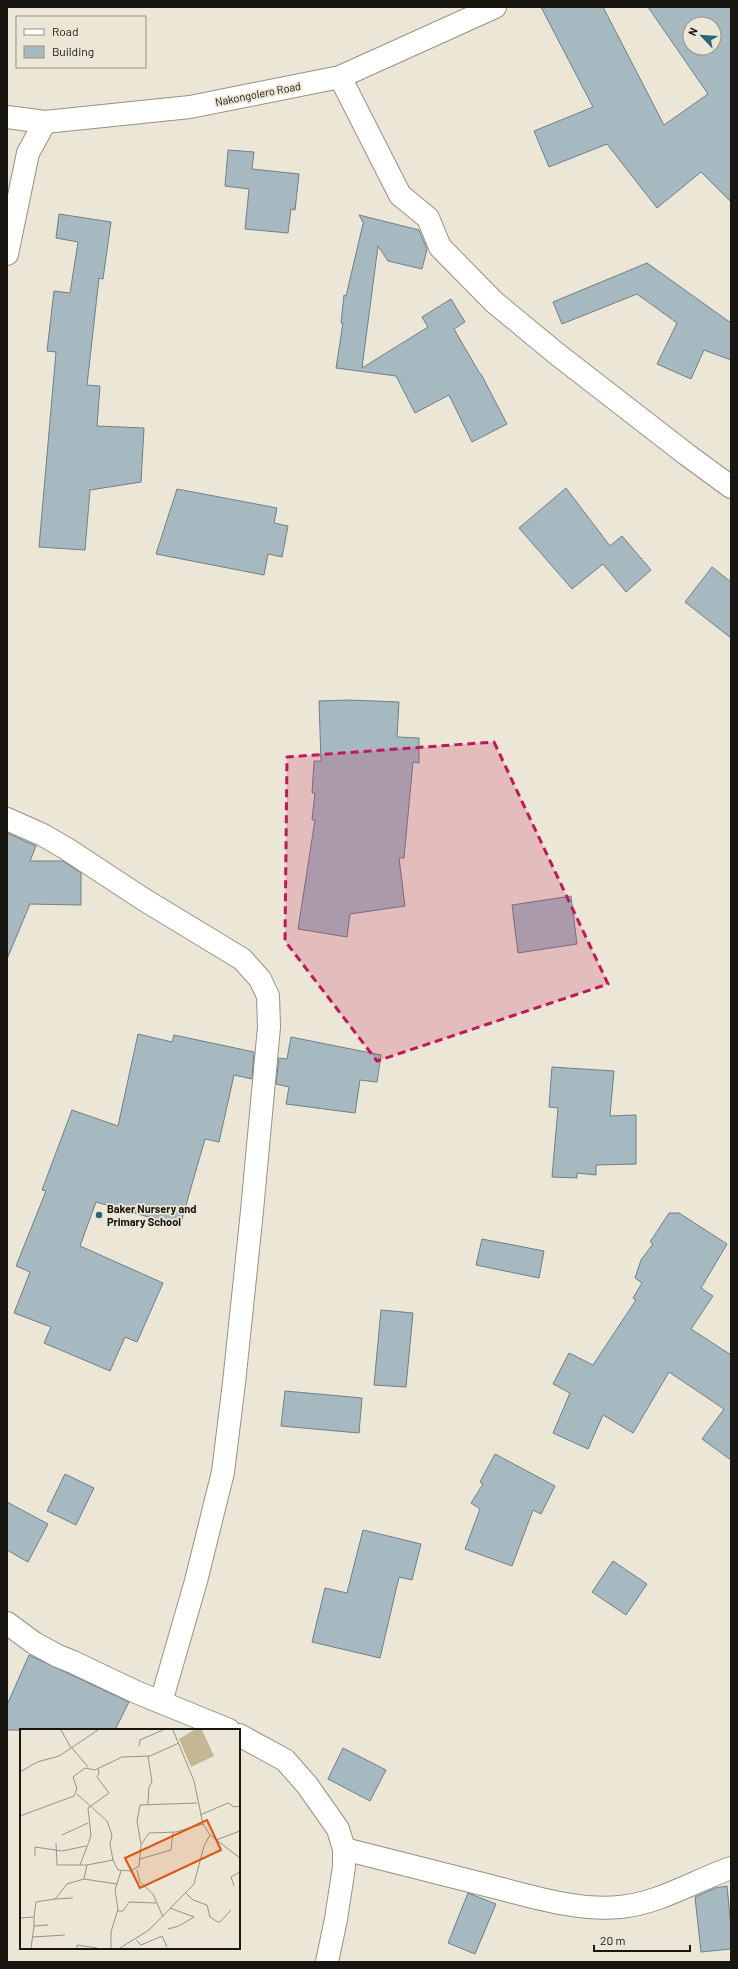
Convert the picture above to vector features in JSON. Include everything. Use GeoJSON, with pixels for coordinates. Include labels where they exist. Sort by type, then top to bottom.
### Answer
{"type":"FeatureCollection","features":[{"type":"Feature","properties":{"kind":"street","name":"Nakongolero Road"},"geometry":{"type":"LineString","coordinates":[[7,117],[44,122],[190,107],[340,77],[492,8]]}},
{"type":"Feature","properties":{"kind":"street"},"geometry":{"type":"LineString","coordinates":[[340,77],[400,195],[428,218],[440,247],[494,302],[557,354],[731,487]]}},
{"type":"Feature","properties":{"kind":"street"},"geometry":{"type":"LineString","coordinates":[[7,254],[28,153],[44,122]]}},
{"type":"Feature","properties":{"kind":"street"},"geometry":{"type":"LineString","coordinates":[[7,819],[43,835],[67,849],[143,899],[242,959],[260,979],[268,996],[269,1027],[252,1211],[223,1472],[196,1581],[161,1702]]}},
{"type":"Feature","properties":{"kind":"street"},"geometry":{"type":"LineString","coordinates":[[7,1623],[34,1643],[58,1656],[161,1702],[227,1729]]}},
{"type":"Feature","properties":{"kind":"street"},"geometry":{"type":"LineString","coordinates":[[240,1736],[275,1753],[295,1770],[338,1829],[344,1849],[342,1884],[327,1962]]}},
{"type":"Feature","properties":{"kind":"street"},"geometry":{"type":"LineString","coordinates":[[344,1849],[543,1899],[587,1907],[620,1907],[655,1898],[685,1889],[731,1868]]}},
{"type":"Feature","properties":{"kind":"highlighted area"},"geometry":{"type":"Polygon","coordinates":[[[494,742],[608,984],[377,1061],[285,941],[287,757],[494,742]]]}},
{"type":"Feature","properties":{"kind":"building"},"geometry":{"type":"Polygon","coordinates":[[[541,7],[603,7],[664,125],[708,94],[648,7],[731,7],[731,202],[701,172],[657,208],[607,144],[549,167],[534,131],[593,107],[541,7]]]}},
{"type":"Feature","properties":{"kind":"building"},"geometry":{"type":"Polygon","coordinates":[[[228,150],[254,152],[252,169],[299,174],[295,210],[291,209],[288,233],[245,229],[249,189],[225,186],[228,150]]]}},
{"type":"Feature","properties":{"kind":"building"},"geometry":{"type":"Polygon","coordinates":[[[59,214],[111,222],[103,279],[99,278],[87,385],[100,386],[97,426],[144,428],[141,482],[90,490],[85,550],[39,547],[56,352],[47,351],[54,291],[70,293],[78,242],[56,238],[59,214]]]}},
{"type":"Feature","properties":{"kind":"building"},"geometry":{"type":"Polygon","coordinates":[[[359,215],[419,230],[427,249],[422,269],[388,261],[378,246],[362,368],[428,327],[422,317],[451,299],[465,322],[454,329],[481,374],[507,424],[472,442],[449,395],[415,413],[396,376],[336,368],[343,323],[341,323],[344,295],[346,296],[364,224],[359,215]]]}},
{"type":"Feature","properties":{"kind":"building"},"geometry":{"type":"Polygon","coordinates":[[[647,263],[731,323],[731,360],[704,350],[691,379],[657,364],[677,323],[637,294],[562,324],[553,302],[647,263]]]}},
{"type":"Feature","properties":{"kind":"building"},"geometry":{"type":"Polygon","coordinates":[[[566,488],[610,546],[622,536],[651,570],[626,592],[603,564],[572,589],[519,528],[566,488]]]}},
{"type":"Feature","properties":{"kind":"building"},"geometry":{"type":"Polygon","coordinates":[[[177,489],[277,508],[274,523],[288,526],[282,557],[268,554],[264,575],[156,554],[177,489]]]}},
{"type":"Feature","properties":{"kind":"building"},"geometry":{"type":"Polygon","coordinates":[[[712,567],[731,582],[731,638],[685,602],[712,567]]]}},
{"type":"Feature","properties":{"kind":"building"},"geometry":{"type":"Polygon","coordinates":[[[348,700],[399,702],[397,737],[419,738],[419,763],[413,762],[404,858],[399,858],[405,906],[350,914],[347,937],[298,929],[315,820],[312,820],[315,793],[312,793],[314,761],[321,761],[319,701],[348,700]]]}},
{"type":"Feature","properties":{"kind":"building"},"geometry":{"type":"Polygon","coordinates":[[[7,833],[36,846],[30,861],[63,861],[81,873],[81,905],[30,904],[7,959],[7,833]]]}},
{"type":"Feature","properties":{"kind":"building"},"geometry":{"type":"Polygon","coordinates":[[[571,896],[577,944],[518,953],[512,905],[571,896]]]}},
{"type":"Feature","properties":{"kind":"building"},"geometry":{"type":"Polygon","coordinates":[[[138,1034],[172,1042],[174,1035],[254,1052],[252,1079],[234,1075],[219,1142],[205,1139],[180,1226],[96,1202],[80,1246],[163,1283],[137,1342],[125,1337],[110,1371],[44,1343],[51,1327],[14,1313],[30,1272],[16,1266],[46,1191],[42,1190],[72,1110],[118,1126],[138,1034]]]}},
{"type":"Feature","properties":{"kind":"building"},"geometry":{"type":"Polygon","coordinates":[[[291,1037],[381,1055],[377,1082],[360,1080],[355,1113],[286,1104],[289,1087],[276,1084],[279,1058],[287,1059],[291,1037]]]}},
{"type":"Feature","properties":{"kind":"building"},"geometry":{"type":"Polygon","coordinates":[[[552,1067],[614,1071],[610,1116],[636,1115],[636,1164],[596,1165],[596,1175],[577,1173],[577,1178],[552,1177],[558,1108],[549,1107],[552,1067]]]}},
{"type":"Feature","properties":{"kind":"building"},"geometry":{"type":"Polygon","coordinates":[[[669,1213],[679,1213],[727,1244],[701,1288],[713,1296],[691,1329],[731,1355],[731,1460],[702,1439],[724,1409],[669,1372],[633,1433],[603,1415],[588,1449],[553,1433],[570,1393],[553,1384],[569,1353],[593,1365],[636,1300],[633,1298],[642,1283],[635,1278],[641,1260],[653,1244],[650,1242],[669,1213]]]}},
{"type":"Feature","properties":{"kind":"building"},"geometry":{"type":"Polygon","coordinates":[[[482,1239],[544,1251],[539,1278],[476,1265],[482,1239]]]}},
{"type":"Feature","properties":{"kind":"building"},"geometry":{"type":"Polygon","coordinates":[[[381,1310],[413,1313],[406,1387],[374,1385],[381,1310]]]}},
{"type":"Feature","properties":{"kind":"building"},"geometry":{"type":"Polygon","coordinates":[[[285,1391],[362,1398],[359,1433],[281,1426],[285,1391]]]}},
{"type":"Feature","properties":{"kind":"building"},"geometry":{"type":"Polygon","coordinates":[[[495,1454],[555,1486],[541,1514],[533,1510],[512,1566],[465,1549],[480,1509],[471,1503],[483,1484],[480,1482],[495,1454]]]}},
{"type":"Feature","properties":{"kind":"building"},"geometry":{"type":"Polygon","coordinates":[[[65,1474],[94,1488],[76,1525],[47,1511],[65,1474]]]}},
{"type":"Feature","properties":{"kind":"building"},"geometry":{"type":"Polygon","coordinates":[[[7,1502],[48,1524],[28,1562],[7,1550],[7,1502]]]}},
{"type":"Feature","properties":{"kind":"building"},"geometry":{"type":"Polygon","coordinates":[[[363,1530],[421,1544],[412,1580],[399,1577],[380,1658],[312,1642],[325,1588],[347,1593],[363,1530]]]}},
{"type":"Feature","properties":{"kind":"building"},"geometry":{"type":"Polygon","coordinates":[[[613,1561],[647,1584],[626,1615],[592,1592],[613,1561]]]}},
{"type":"Feature","properties":{"kind":"building"},"geometry":{"type":"Polygon","coordinates":[[[29,1655],[129,1702],[116,1729],[7,1730],[7,1705],[29,1655]]]}},
{"type":"Feature","properties":{"kind":"building"},"geometry":{"type":"Polygon","coordinates":[[[343,1748],[386,1770],[370,1801],[328,1779],[343,1748]]]}},
{"type":"Feature","properties":{"kind":"building"},"geometry":{"type":"Polygon","coordinates":[[[727,1886],[731,1926],[731,1949],[701,1952],[695,1897],[715,1888],[727,1886]]]}},
{"type":"Feature","properties":{"kind":"building"},"geometry":{"type":"Polygon","coordinates":[[[468,1893],[496,1904],[475,1954],[448,1943],[468,1893]]]}},
{"type":"Feature","properties":{"kind":"place","name":"Baker Nursery and Primary School"},"geometry":{"type":"Point","coordinates":[99,1215]}}]}
